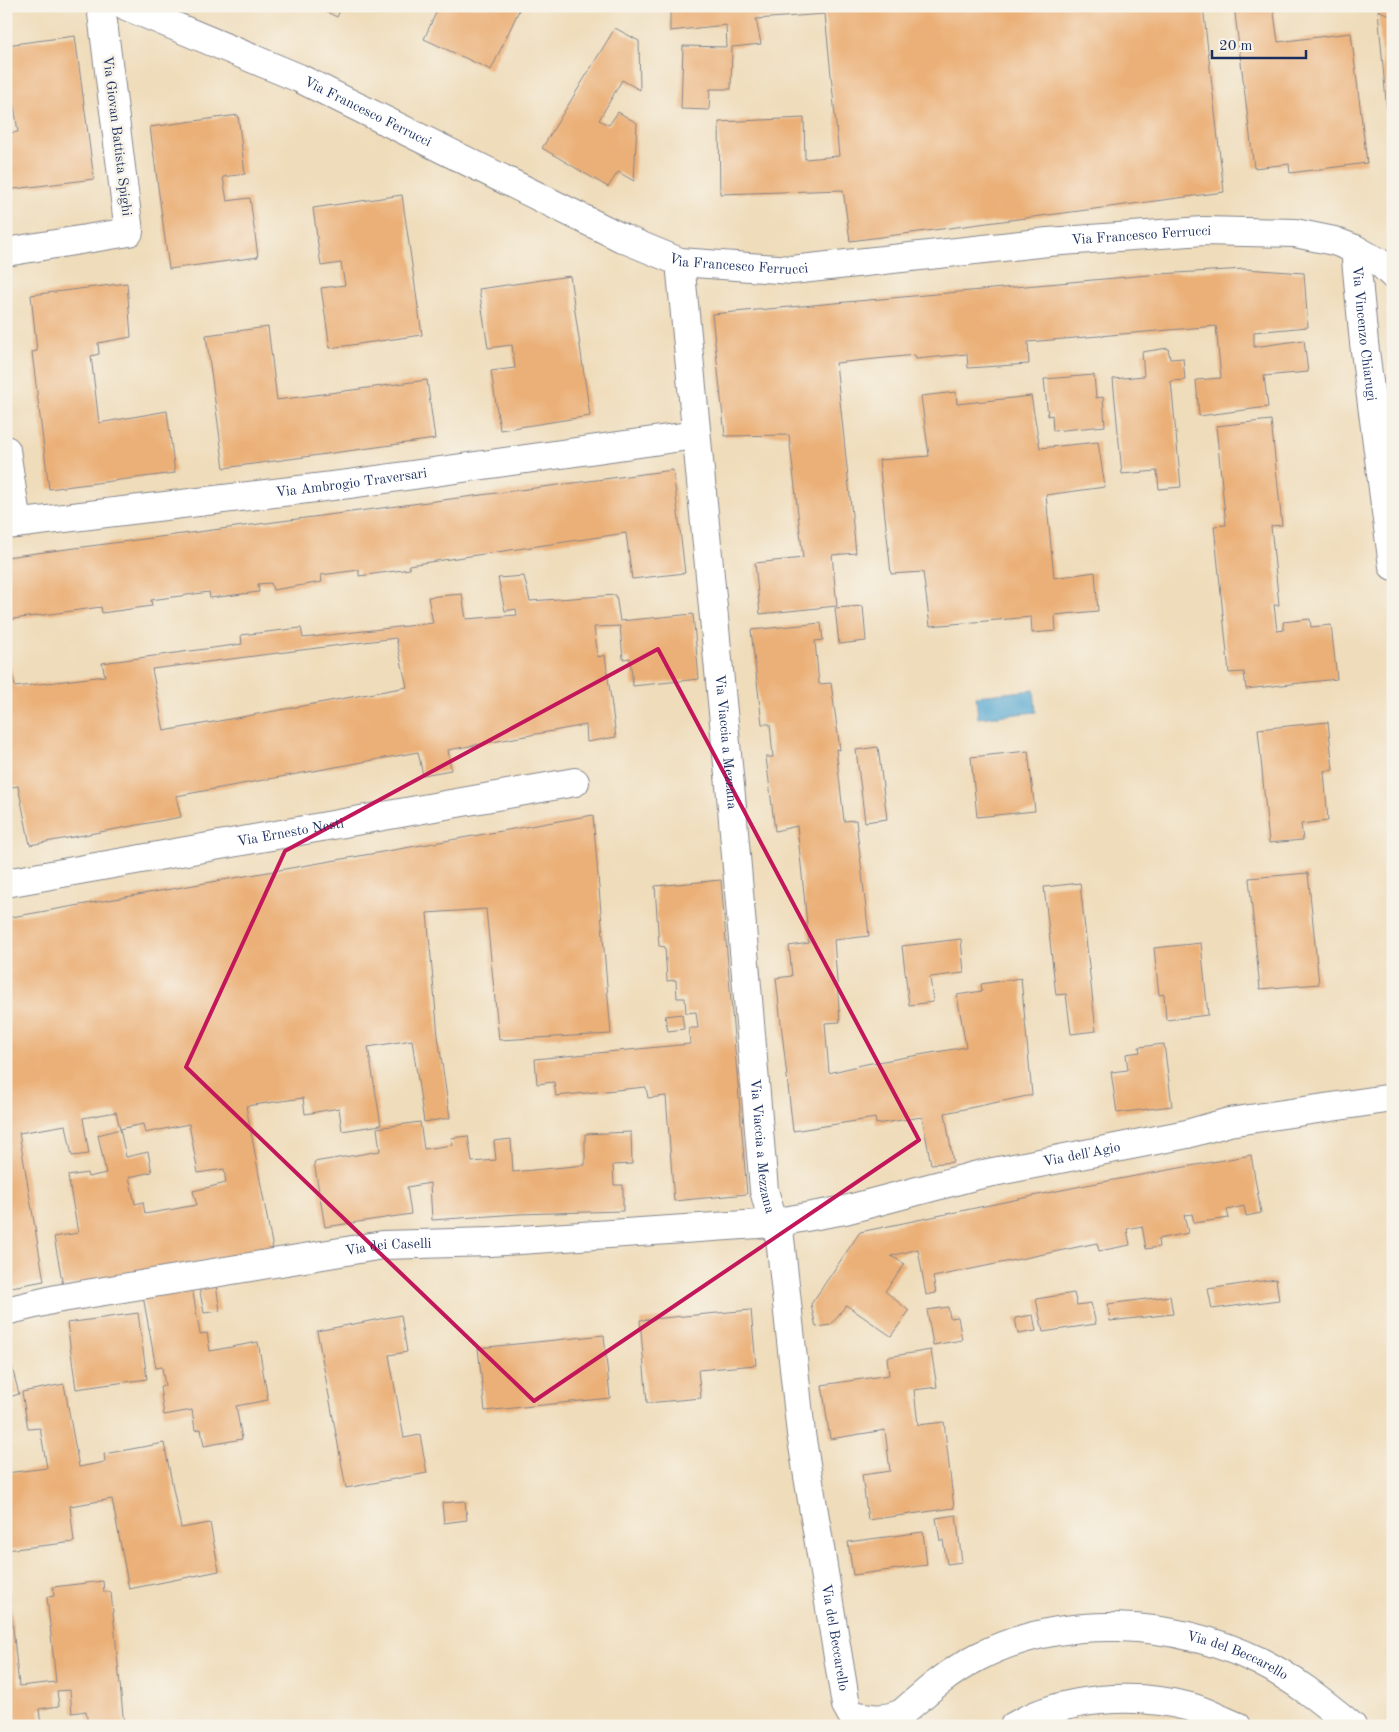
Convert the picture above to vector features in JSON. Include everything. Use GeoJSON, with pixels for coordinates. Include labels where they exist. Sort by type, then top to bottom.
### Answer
{"type":"FeatureCollection","features":[{"type":"Feature","properties":{"kind":"main road","name":"Via Giovan Battista Spighi"},"geometry":{"type":"LineString","coordinates":[[6,252],[129,232],[101,6]]}},
{"type":"Feature","properties":{"kind":"main road","name":"Via Francesco Ferrucci"},"geometry":{"type":"LineString","coordinates":[[126,6],[298,78],[622,238],[680,262],[792,270],[1048,242],[1203,230],[1296,233],[1334,241],[1355,249],[1380,263],[1393,275]]}},
{"type":"Feature","properties":{"kind":"main road","name":"Via Vincenzo Chiarugi"},"geometry":{"type":"LineString","coordinates":[[1355,249],[1364,343],[1393,566]]}},
{"type":"Feature","properties":{"kind":"main road","name":"Via Viaccia a Mezzana"},"geometry":{"type":"LineString","coordinates":[[680,262],[729,776],[764,1190],[773,1223]]}},
{"type":"Feature","properties":{"kind":"main road","name":"Via Ambrogio Traversari"},"geometry":{"type":"LineString","coordinates":[[11,524],[350,484],[696,435]]}},
{"type":"Feature","properties":{"kind":"main road"},"geometry":{"type":"LineString","coordinates":[[6,450],[11,524]]}},
{"type":"Feature","properties":{"kind":"main road","name":"Via Ernesto Nesti"},"geometry":{"type":"LineString","coordinates":[[6,884],[574,782]]}},
{"type":"Feature","properties":{"kind":"main road","name":"Via dell'Agio"},"geometry":{"type":"LineString","coordinates":[[773,1223],[845,1210],[978,1175],[1187,1134],[1230,1122],[1393,1098]]}},
{"type":"Feature","properties":{"kind":"main road","name":"Via dei Caselli"},"geometry":{"type":"LineString","coordinates":[[6,1311],[56,1299],[382,1245],[490,1242],[773,1223]]}},
{"type":"Feature","properties":{"kind":"main road","name":"Via del Beccarello"},"geometry":{"type":"LineString","coordinates":[[773,1223],[780,1238],[801,1434],[848,1720],[893,1717],[902,1713],[956,1669],[979,1656],[1016,1641],[1058,1631],[1101,1627],[1151,1630],[1188,1635],[1225,1646],[1287,1677],[1352,1726]]}},
{"type":"Feature","properties":{"kind":"main road"},"geometry":{"type":"LineString","coordinates":[[1014,1726],[1052,1711],[1090,1701],[1128,1699],[1191,1707],[1230,1724]]}},
{"type":"Feature","properties":{"kind":"highlighted area"},"geometry":{"type":"Polygon","coordinates":[[[658,649],[919,1140],[534,1401],[186,1067],[285,851],[658,649]]]}},
{"type":"Feature","properties":{"kind":"water"},"geometry":{"type":"Polygon","coordinates":[[[1034,690],[1036,712],[978,718],[976,696],[1034,690]]]}},
{"type":"Feature","properties":{"kind":"building"},"geometry":{"type":"Polygon","coordinates":[[[314,6],[342,6],[337,17],[314,6]]]}},
{"type":"Feature","properties":{"kind":"building"},"geometry":{"type":"Polygon","coordinates":[[[439,6],[521,6],[491,70],[424,39],[439,6]]]}},
{"type":"Feature","properties":{"kind":"building"},"geometry":{"type":"Polygon","coordinates":[[[670,6],[1203,6],[1224,192],[850,241],[843,190],[720,194],[719,122],[804,118],[805,159],[839,156],[825,14],[756,19],[761,44],[732,47],[731,89],[710,89],[709,110],[681,109],[683,46],[727,47],[726,25],[670,31],[670,6]]]}},
{"type":"Feature","properties":{"kind":"building"},"geometry":{"type":"Polygon","coordinates":[[[1234,6],[1273,6],[1278,42],[1351,33],[1367,163],[1290,173],[1289,164],[1254,168],[1234,6]]]}},
{"type":"Feature","properties":{"kind":"building"},"geometry":{"type":"Polygon","coordinates":[[[1378,10],[1393,17],[1393,158],[1391,158],[1378,10]]]}},
{"type":"Feature","properties":{"kind":"building"},"geometry":{"type":"Polygon","coordinates":[[[615,28],[639,41],[640,90],[622,80],[599,120],[609,125],[618,112],[637,123],[634,181],[618,172],[608,187],[542,148],[615,28]]]}},
{"type":"Feature","properties":{"kind":"building"},"geometry":{"type":"Polygon","coordinates":[[[75,36],[94,179],[6,190],[6,133],[18,132],[14,105],[6,106],[6,45],[75,36]]]}},
{"type":"Feature","properties":{"kind":"building"},"geometry":{"type":"Polygon","coordinates":[[[238,115],[245,174],[223,177],[227,201],[250,198],[258,257],[169,269],[150,127],[238,115]]]}},
{"type":"Feature","properties":{"kind":"building"},"geometry":{"type":"Polygon","coordinates":[[[402,195],[422,335],[330,348],[321,288],[345,285],[341,263],[321,266],[313,208],[402,195]]]}},
{"type":"Feature","properties":{"kind":"building"},"geometry":{"type":"Polygon","coordinates":[[[1245,269],[1304,273],[1308,327],[1254,332],[1254,347],[1304,340],[1308,372],[1264,376],[1268,407],[1199,416],[1196,380],[1221,378],[1216,326],[1028,342],[1029,364],[968,368],[967,354],[916,359],[915,355],[836,363],[856,553],[832,555],[837,606],[760,614],[755,563],[803,558],[789,435],[725,436],[712,314],[1160,274],[1245,269]]]}},
{"type":"Feature","properties":{"kind":"building"},"geometry":{"type":"Polygon","coordinates":[[[570,276],[590,416],[500,430],[491,371],[515,368],[512,345],[488,348],[479,289],[570,276]]]}},
{"type":"Feature","properties":{"kind":"building"},"geometry":{"type":"Polygon","coordinates":[[[127,283],[131,337],[98,343],[99,354],[91,356],[99,423],[167,411],[175,473],[49,489],[32,352],[37,351],[31,295],[127,283]]]}},
{"type":"Feature","properties":{"kind":"building"},"geometry":{"type":"Polygon","coordinates":[[[268,327],[277,400],[427,380],[435,439],[224,468],[206,335],[268,327]]]}},
{"type":"Feature","properties":{"kind":"building"},"geometry":{"type":"Polygon","coordinates":[[[1393,345],[1393,409],[1390,406],[1387,349],[1393,345]]]}},
{"type":"Feature","properties":{"kind":"building"},"geometry":{"type":"Polygon","coordinates":[[[1168,348],[1170,359],[1183,358],[1185,380],[1171,381],[1181,487],[1159,489],[1157,471],[1122,474],[1113,379],[1144,376],[1142,352],[1168,348]]]}},
{"type":"Feature","properties":{"kind":"building"},"geometry":{"type":"Polygon","coordinates":[[[1094,375],[1096,398],[1103,397],[1105,426],[1053,431],[1052,415],[1048,416],[1044,379],[1094,375]]]}},
{"type":"Feature","properties":{"kind":"building"},"geometry":{"type":"Polygon","coordinates":[[[956,392],[957,404],[1031,396],[1040,448],[1098,442],[1105,487],[1046,495],[1054,578],[1095,572],[1098,611],[1055,615],[1056,631],[1032,633],[1031,617],[930,626],[923,572],[891,574],[879,460],[929,456],[921,396],[956,392]]]}},
{"type":"Feature","properties":{"kind":"building"},"geometry":{"type":"Polygon","coordinates":[[[1271,420],[1282,525],[1271,526],[1279,605],[1274,605],[1277,631],[1284,630],[1283,622],[1310,619],[1311,627],[1331,625],[1337,679],[1246,689],[1244,672],[1229,673],[1214,526],[1226,525],[1216,426],[1271,420]]]}},
{"type":"Feature","properties":{"kind":"building"},"geometry":{"type":"Polygon","coordinates":[[[673,470],[685,573],[632,579],[626,533],[409,565],[410,569],[359,576],[359,570],[321,575],[322,582],[273,590],[271,583],[258,584],[259,592],[210,598],[209,592],[151,600],[152,606],[102,613],[101,607],[6,620],[6,557],[673,470]]]}},
{"type":"Feature","properties":{"kind":"building"},"geometry":{"type":"Polygon","coordinates":[[[524,576],[530,601],[616,595],[620,621],[693,614],[699,679],[633,686],[630,658],[623,659],[620,626],[594,627],[598,657],[605,655],[616,737],[587,742],[586,725],[448,750],[451,770],[423,775],[418,752],[176,796],[181,817],[30,845],[18,786],[6,788],[6,669],[11,668],[15,687],[105,676],[102,663],[242,644],[241,635],[301,628],[303,638],[433,623],[428,597],[462,594],[466,619],[517,615],[516,609],[505,611],[498,578],[524,576]],[[396,638],[152,669],[164,731],[407,687],[396,638]]]}},
{"type":"Feature","properties":{"kind":"building"},"geometry":{"type":"Polygon","coordinates":[[[863,606],[866,641],[839,644],[835,608],[863,606]]]}},
{"type":"Feature","properties":{"kind":"building"},"geometry":{"type":"Polygon","coordinates":[[[821,623],[823,640],[815,641],[819,684],[831,683],[840,750],[836,749],[844,821],[856,820],[869,936],[834,940],[840,1022],[825,1023],[829,1073],[866,1064],[966,1047],[957,995],[982,991],[981,984],[1021,978],[1032,1095],[945,1113],[953,1162],[931,1164],[922,1117],[876,1124],[875,1118],[793,1131],[776,978],[792,976],[789,946],[809,943],[797,826],[775,831],[766,757],[773,757],[770,724],[762,724],[751,630],[821,623]]]}},
{"type":"Feature","properties":{"kind":"building"},"geometry":{"type":"Polygon","coordinates":[[[1328,722],[1333,770],[1324,771],[1328,821],[1301,824],[1303,840],[1269,843],[1258,729],[1328,722]]]}},
{"type":"Feature","properties":{"kind":"building"},"geometry":{"type":"Polygon","coordinates":[[[878,747],[887,819],[865,822],[856,750],[878,747]]]}},
{"type":"Feature","properties":{"kind":"building"},"geometry":{"type":"Polygon","coordinates":[[[1028,751],[1035,811],[977,817],[971,757],[1028,751]]]}},
{"type":"Feature","properties":{"kind":"building"},"geometry":{"type":"Polygon","coordinates":[[[6,790],[11,815],[6,815],[6,790]]]}},
{"type":"Feature","properties":{"kind":"building"},"geometry":{"type":"Polygon","coordinates":[[[593,815],[611,1034],[499,1040],[486,909],[427,913],[438,1036],[450,1118],[424,1122],[412,1040],[368,1047],[381,1125],[342,1131],[339,1108],[305,1114],[303,1098],[246,1106],[273,1249],[63,1286],[54,1237],[78,1233],[68,1176],[87,1173],[88,1177],[106,1173],[98,1135],[120,1129],[116,1112],[83,1118],[89,1154],[72,1156],[66,1125],[19,1133],[44,1281],[6,1288],[6,1027],[9,1026],[6,1014],[6,918],[593,815]],[[143,1124],[120,1129],[126,1157],[148,1152],[152,1172],[129,1177],[135,1204],[143,1202],[145,1214],[197,1205],[193,1191],[226,1183],[224,1169],[198,1173],[189,1124],[145,1133],[143,1124]]]}},
{"type":"Feature","properties":{"kind":"building"},"geometry":{"type":"Polygon","coordinates":[[[1308,873],[1319,984],[1260,989],[1249,878],[1308,873]]]}},
{"type":"Feature","properties":{"kind":"building"},"geometry":{"type":"Polygon","coordinates":[[[721,880],[747,1194],[674,1201],[666,1096],[648,1098],[646,1087],[556,1096],[554,1082],[537,1084],[535,1059],[690,1044],[689,1028],[698,1028],[696,1012],[686,1013],[685,998],[677,998],[676,980],[667,981],[665,947],[659,946],[655,886],[721,880]]]}},
{"type":"Feature","properties":{"kind":"building"},"geometry":{"type":"Polygon","coordinates":[[[1080,883],[1096,1031],[1071,1034],[1066,994],[1056,995],[1044,887],[1080,883]]]}},
{"type":"Feature","properties":{"kind":"building"},"geometry":{"type":"Polygon","coordinates":[[[961,939],[964,973],[930,977],[933,1002],[909,1005],[902,946],[961,939]]]}},
{"type":"Feature","properties":{"kind":"building"},"geometry":{"type":"Polygon","coordinates":[[[1201,943],[1208,1015],[1166,1020],[1164,994],[1159,995],[1154,948],[1201,943]]]}},
{"type":"Feature","properties":{"kind":"building"},"geometry":{"type":"Polygon","coordinates":[[[682,1014],[684,1029],[668,1031],[665,1016],[682,1014]]]}},
{"type":"Feature","properties":{"kind":"building"},"geometry":{"type":"Polygon","coordinates":[[[1164,1044],[1172,1106],[1117,1113],[1111,1072],[1128,1070],[1126,1054],[1140,1052],[1139,1047],[1164,1044]]]}},
{"type":"Feature","properties":{"kind":"building"},"geometry":{"type":"Polygon","coordinates":[[[420,1122],[424,1149],[453,1145],[451,1138],[468,1136],[472,1162],[496,1160],[494,1141],[511,1139],[513,1172],[585,1165],[585,1134],[631,1132],[632,1164],[613,1165],[614,1185],[623,1185],[623,1211],[518,1214],[432,1220],[430,1183],[407,1187],[411,1214],[325,1227],[314,1162],[380,1151],[377,1128],[420,1122]]]}},
{"type":"Feature","properties":{"kind":"building"},"geometry":{"type":"Polygon","coordinates":[[[1251,1155],[1261,1213],[1246,1216],[1244,1206],[1227,1210],[1229,1218],[1194,1223],[1192,1214],[1184,1215],[1188,1233],[1158,1239],[1159,1247],[1146,1249],[1142,1226],[1127,1229],[1130,1245],[1099,1251],[1097,1243],[933,1277],[936,1293],[926,1295],[918,1249],[891,1256],[905,1264],[885,1291],[909,1311],[891,1336],[846,1305],[831,1325],[816,1327],[811,1304],[860,1232],[1086,1185],[1251,1155]]]}},
{"type":"Feature","properties":{"kind":"building"},"geometry":{"type":"Polygon","coordinates":[[[1276,1279],[1279,1300],[1212,1309],[1208,1289],[1276,1279]]]}},
{"type":"Feature","properties":{"kind":"building"},"geometry":{"type":"Polygon","coordinates":[[[216,1285],[220,1311],[204,1313],[199,1287],[216,1285]]]}},
{"type":"Feature","properties":{"kind":"building"},"geometry":{"type":"Polygon","coordinates":[[[192,1287],[200,1334],[207,1333],[210,1351],[258,1342],[268,1400],[236,1406],[242,1439],[204,1446],[201,1429],[195,1430],[192,1410],[164,1415],[160,1387],[165,1386],[162,1367],[156,1368],[143,1296],[192,1287]]]}},
{"type":"Feature","properties":{"kind":"building"},"geometry":{"type":"Polygon","coordinates":[[[1074,1293],[1077,1305],[1091,1303],[1096,1324],[1043,1332],[1036,1299],[1074,1293]]]}},
{"type":"Feature","properties":{"kind":"building"},"geometry":{"type":"Polygon","coordinates":[[[1170,1296],[1173,1314],[1110,1321],[1108,1304],[1170,1296]]]}},
{"type":"Feature","properties":{"kind":"building"},"geometry":{"type":"Polygon","coordinates":[[[948,1307],[950,1318],[958,1317],[962,1340],[933,1345],[927,1310],[948,1307]]]}},
{"type":"Feature","properties":{"kind":"building"},"geometry":{"type":"Polygon","coordinates":[[[751,1310],[756,1365],[698,1370],[701,1398],[647,1403],[640,1320],[751,1310]]]}},
{"type":"Feature","properties":{"kind":"building"},"geometry":{"type":"Polygon","coordinates":[[[138,1313],[147,1379],[76,1389],[67,1323],[138,1313]]]}},
{"type":"Feature","properties":{"kind":"building"},"geometry":{"type":"Polygon","coordinates":[[[401,1315],[407,1352],[389,1355],[404,1438],[420,1435],[427,1473],[346,1488],[317,1331],[401,1315]]]}},
{"type":"Feature","properties":{"kind":"building"},"geometry":{"type":"Polygon","coordinates":[[[1033,1315],[1036,1331],[1018,1334],[1015,1318],[1033,1315]]]}},
{"type":"Feature","properties":{"kind":"building"},"geometry":{"type":"Polygon","coordinates":[[[604,1335],[610,1398],[485,1411],[478,1348],[604,1335]]]}},
{"type":"Feature","properties":{"kind":"building"},"geometry":{"type":"Polygon","coordinates":[[[6,1344],[19,1394],[6,1398],[6,1344]]]}},
{"type":"Feature","properties":{"kind":"building"},"geometry":{"type":"Polygon","coordinates":[[[931,1350],[937,1387],[914,1390],[918,1425],[944,1422],[954,1508],[868,1520],[862,1475],[890,1471],[885,1430],[830,1439],[822,1385],[889,1375],[887,1357],[931,1350]]]}},
{"type":"Feature","properties":{"kind":"building"},"geometry":{"type":"Polygon","coordinates":[[[64,1384],[79,1467],[105,1462],[104,1454],[164,1443],[181,1528],[210,1523],[219,1571],[129,1589],[112,1499],[70,1506],[74,1542],[6,1550],[6,1473],[47,1468],[40,1428],[28,1429],[22,1392],[64,1384]]]}},
{"type":"Feature","properties":{"kind":"building"},"geometry":{"type":"Polygon","coordinates":[[[465,1501],[467,1520],[444,1523],[442,1503],[465,1501]]]}},
{"type":"Feature","properties":{"kind":"building"},"geometry":{"type":"Polygon","coordinates":[[[956,1515],[962,1562],[947,1564],[943,1540],[940,1541],[936,1518],[956,1515]]]}},
{"type":"Feature","properties":{"kind":"building"},"geometry":{"type":"Polygon","coordinates":[[[923,1532],[927,1565],[853,1575],[848,1542],[923,1532]]]}},
{"type":"Feature","properties":{"kind":"building"},"geometry":{"type":"Polygon","coordinates":[[[103,1581],[104,1592],[111,1592],[124,1726],[88,1726],[86,1711],[72,1713],[70,1690],[57,1691],[59,1706],[39,1709],[41,1726],[6,1726],[6,1589],[9,1589],[19,1686],[56,1682],[47,1597],[54,1596],[53,1587],[103,1581]]]}}]}
